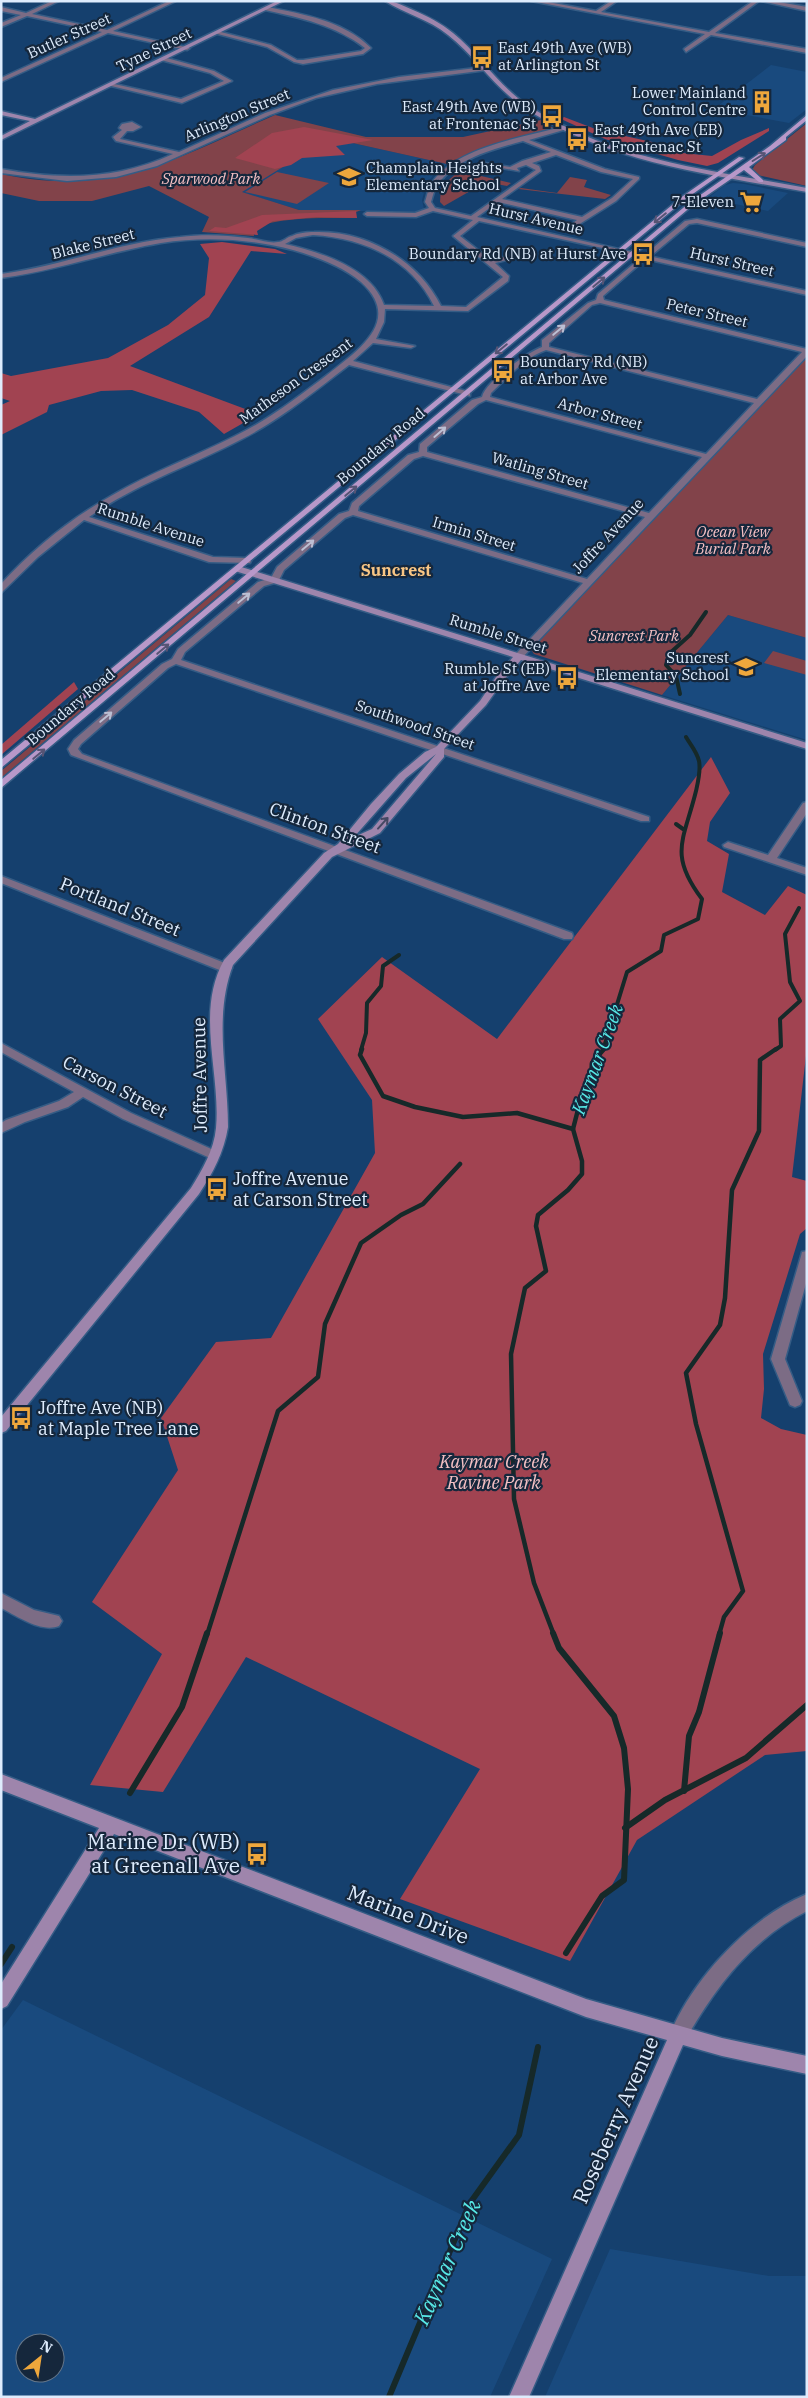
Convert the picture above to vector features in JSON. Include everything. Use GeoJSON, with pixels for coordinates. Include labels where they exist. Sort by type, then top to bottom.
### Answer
{"type":"FeatureCollection","features":[{"type":"Feature","properties":{"kind":"main road","name":"Boundary Road"},"geometry":{"type":"LineString","coordinates":[[762,146],[775,138],[783,137],[807,117]]}},
{"type":"Feature","properties":{"kind":"main road","name":"Boundary Road"},"geometry":{"type":"LineString","coordinates":[[1,785],[697,199],[776,146],[784,140],[783,137]]}},
{"type":"Feature","properties":{"kind":"main road","name":"Boundary Road"},"geometry":{"type":"LineString","coordinates":[[1,765],[685,197],[716,174],[747,155]]}},
{"type":"Feature","properties":{"kind":"main road"},"geometry":{"type":"LineString","coordinates":[[744,166],[762,181]]}},
{"type":"Feature","properties":{"kind":"street"},"geometry":{"type":"LineString","coordinates":[[1,25],[57,1]]}},
{"type":"Feature","properties":{"kind":"street","name":"Butler Street"},"geometry":{"type":"LineString","coordinates":[[1,80],[174,1]]}},
{"type":"Feature","properties":{"kind":"street","name":"Tyne Street"},"geometry":{"type":"LineString","coordinates":[[1,138],[282,1]]}},
{"type":"Feature","properties":{"kind":"street"},"geometry":{"type":"LineString","coordinates":[[386,1],[420,15],[441,27],[458,41],[523,105],[565,128],[622,150],[807,195]]}},
{"type":"Feature","properties":{"kind":"street"},"geometry":{"type":"LineString","coordinates":[[533,1],[807,51]]}},
{"type":"Feature","properties":{"kind":"street"},"geometry":{"type":"LineString","coordinates":[[596,13],[615,1]]}},
{"type":"Feature","properties":{"kind":"street"},"geometry":{"type":"LineString","coordinates":[[686,50],[758,1]]}},
{"type":"Feature","properties":{"kind":"street"},"geometry":{"type":"LineString","coordinates":[[763,1],[807,9]]}},
{"type":"Feature","properties":{"kind":"street"},"geometry":{"type":"LineString","coordinates":[[1,9],[187,48]]}},
{"type":"Feature","properties":{"kind":"street"},"geometry":{"type":"LineString","coordinates":[[217,33],[269,46],[296,61],[303,62],[367,50],[368,48],[358,39],[338,28],[301,16],[267,9]]}},
{"type":"Feature","properties":{"kind":"street"},"geometry":{"type":"LineString","coordinates":[[110,85],[182,101],[191,99],[229,81],[212,72],[163,59]]}},
{"type":"Feature","properties":{"kind":"street","name":"Arlington Street"},"geometry":{"type":"LineString","coordinates":[[1,171],[45,179],[102,178],[141,170],[264,116],[330,93],[400,78],[485,69]]}},
{"type":"Feature","properties":{"kind":"street"},"geometry":{"type":"LineString","coordinates":[[1,113],[36,121]]}},
{"type":"Feature","properties":{"kind":"street"},"geometry":{"type":"LineString","coordinates":[[367,214],[416,214],[434,209],[428,202],[431,186],[446,170],[478,154],[565,128]]}},
{"type":"Feature","properties":{"kind":"street"},"geometry":{"type":"LineString","coordinates":[[125,130],[117,134],[118,140],[180,154]]}},
{"type":"Feature","properties":{"kind":"street"},"geometry":{"type":"LineString","coordinates":[[525,140],[555,153],[614,173],[637,178],[632,185],[594,214],[582,219],[570,228]]}},
{"type":"Feature","properties":{"kind":"street"},"geometry":{"type":"LineString","coordinates":[[509,169],[524,162],[555,153]]}},
{"type":"Feature","properties":{"kind":"street"},"geometry":{"type":"LineString","coordinates":[[278,245],[315,254],[348,269],[368,285],[382,306],[468,309],[505,281],[506,277],[491,262],[456,236],[496,200],[539,170],[537,167],[524,162]]}},
{"type":"Feature","properties":{"kind":"street"},"geometry":{"type":"LineString","coordinates":[[487,164],[534,174]]}},
{"type":"Feature","properties":{"kind":"street"},"geometry":{"type":"LineString","coordinates":[[613,181],[609,178],[614,173]]}},
{"type":"Feature","properties":{"kind":"street"},"geometry":{"type":"LineString","coordinates":[[728,177],[762,181],[807,190]]}},
{"type":"Feature","properties":{"kind":"street"},"geometry":{"type":"LineString","coordinates":[[622,183],[632,185]]}},
{"type":"Feature","properties":{"kind":"street"},"geometry":{"type":"LineString","coordinates":[[496,200],[582,219]]}},
{"type":"Feature","properties":{"kind":"street","name":"Hurst Avenue"},"geometry":{"type":"LineString","coordinates":[[434,209],[632,254]]}},
{"type":"Feature","properties":{"kind":"street"},"geometry":{"type":"LineString","coordinates":[[564,215],[573,210],[594,214]]}},
{"type":"Feature","properties":{"kind":"street","name":"Boundary Road"},"geometry":{"type":"LineString","coordinates":[[72,751],[77,742],[165,666],[176,661],[181,651],[262,584],[275,580],[280,569],[342,516],[353,512],[355,505],[411,456],[422,453],[424,446],[475,402],[486,398],[487,392],[535,351],[546,348],[545,342],[590,304],[600,301],[600,295],[640,261],[650,258],[650,253],[687,222],[691,221],[807,245]]}},
{"type":"Feature","properties":{"kind":"street"},"geometry":{"type":"LineString","coordinates":[[278,245],[297,235],[322,233],[347,237],[376,248],[404,263],[422,279],[438,307]]}},
{"type":"Feature","properties":{"kind":"street","name":"Blake Street"},"geometry":{"type":"LineString","coordinates":[[1,276],[56,267],[158,241],[191,237],[224,238],[278,245]]}},
{"type":"Feature","properties":{"kind":"street"},"geometry":{"type":"LineString","coordinates":[[491,262],[530,253]]}},
{"type":"Feature","properties":{"kind":"street","name":"Hurst Street"},"geometry":{"type":"LineString","coordinates":[[650,258],[807,294]]}},
{"type":"Feature","properties":{"kind":"street","name":"Peter Street"},"geometry":{"type":"LineString","coordinates":[[600,301],[807,351]]}},
{"type":"Feature","properties":{"kind":"street","name":"Matheson Crescent"},"geometry":{"type":"LineString","coordinates":[[1,590],[40,549],[82,517],[130,488],[255,429],[292,404],[348,362],[372,341],[382,321],[382,306]]}},
{"type":"Feature","properties":{"kind":"street"},"geometry":{"type":"LineString","coordinates":[[372,341],[411,346]]}},
{"type":"Feature","properties":{"kind":"street"},"geometry":{"type":"LineString","coordinates":[[546,348],[758,402]]}},
{"type":"Feature","properties":{"kind":"street","name":"Joffre Avenue"},"geometry":{"type":"LineString","coordinates":[[338,849],[359,823],[410,770],[430,751],[440,749],[483,703],[499,679],[519,656],[587,582],[807,351]]}},
{"type":"Feature","properties":{"kind":"street"},"geometry":{"type":"LineString","coordinates":[[348,362],[467,394]]}},
{"type":"Feature","properties":{"kind":"street","name":"Arbor Street"},"geometry":{"type":"LineString","coordinates":[[486,398],[706,456]]}},
{"type":"Feature","properties":{"kind":"street","name":"Watling Street"},"geometry":{"type":"LineString","coordinates":[[422,453],[650,516]]}},
{"type":"Feature","properties":{"kind":"street","name":"Irmin Street"},"geometry":{"type":"LineString","coordinates":[[353,512],[587,582]]}},
{"type":"Feature","properties":{"kind":"street","name":"Rumble Avenue"},"geometry":{"type":"LineString","coordinates":[[82,517],[212,560],[234,571]]}},
{"type":"Feature","properties":{"kind":"street","name":"Rumble Avenue"},"geometry":{"type":"LineString","coordinates":[[212,560],[246,562]]}},
{"type":"Feature","properties":{"kind":"street","name":"Rumble Street"},"geometry":{"type":"LineString","coordinates":[[234,571],[254,573],[807,746]]}},
{"type":"Feature","properties":{"kind":"street","name":"Southwood Street"},"geometry":{"type":"LineString","coordinates":[[176,661],[645,819]]}},
{"type":"Feature","properties":{"kind":"street","name":"Joffre Avenue"},"geometry":{"type":"LineString","coordinates":[[1,1427],[195,1191],[214,1155],[222,1126],[217,1003],[226,968],[241,947],[328,855],[376,831],[430,770],[441,755],[440,749]]}},
{"type":"Feature","properties":{"kind":"street","name":"Clinton Street"},"geometry":{"type":"LineString","coordinates":[[72,751],[79,756],[338,849],[568,936]]}},
{"type":"Feature","properties":{"kind":"street"},"geometry":{"type":"LineString","coordinates":[[770,860],[807,805]]}},
{"type":"Feature","properties":{"kind":"street"},"geometry":{"type":"LineString","coordinates":[[728,845],[807,872]]}},
{"type":"Feature","properties":{"kind":"street","name":"Portland Street"},"geometry":{"type":"LineString","coordinates":[[1,879],[226,968]]}},
{"type":"Feature","properties":{"kind":"street","name":"Carson Street"},"geometry":{"type":"LineString","coordinates":[[1,1047],[127,1116],[214,1155]]}},
{"type":"Feature","properties":{"kind":"street"},"geometry":{"type":"LineString","coordinates":[[1,1129],[23,1117],[72,1100],[82,1092]]}},
{"type":"Feature","properties":{"kind":"street"},"geometry":{"type":"LineString","coordinates":[[795,1401],[780,1366],[778,1353],[807,1256]]}},
{"type":"Feature","properties":{"kind":"street"},"geometry":{"type":"LineString","coordinates":[[1,1600],[31,1616],[54,1621]]}},
{"type":"Feature","properties":{"kind":"street","name":"Marine Drive"},"geometry":{"type":"LineString","coordinates":[[1,1782],[109,1826],[586,2008],[678,2036],[760,2057],[807,2065]]}},
{"type":"Feature","properties":{"kind":"street"},"geometry":{"type":"LineString","coordinates":[[1,2000],[109,1826]]}},
{"type":"Feature","properties":{"kind":"street","name":"Roseberry Avenue"},"geometry":{"type":"LineString","coordinates":[[519,2397],[678,2036],[707,1988],[736,1952],[771,1921],[807,1902]]}},
{"type":"Feature","properties":{"kind":"shaded area"},"geometry":{"type":"Polygon","coordinates":[[[771,65],[807,72],[807,109],[789,123],[714,109],[771,65]]]}},
{"type":"Feature","properties":{"kind":"shaded area","name":"Champlain Heights Elementary School"},"geometry":{"type":"Polygon","coordinates":[[[330,138],[447,164],[434,174],[426,185],[422,200],[424,209],[418,212],[299,210],[241,192],[330,138]]]}},
{"type":"Feature","properties":{"kind":"shaded area"},"geometry":{"type":"Polygon","coordinates":[[[733,183],[788,193],[768,211],[708,198],[725,185],[733,183]]]}},
{"type":"Feature","properties":{"kind":"shaded area","name":"Suncrest Elementary School"},"geometry":{"type":"Polygon","coordinates":[[[728,615],[807,638],[807,740],[662,695],[728,615]]]}},
{"type":"Feature","properties":{"kind":"shaded area"},"geometry":{"type":"Polygon","coordinates":[[[23,2000],[552,2259],[490,2397],[1,2397],[1,2030],[23,2000]]]}},
{"type":"Feature","properties":{"kind":"shaded area"},"geometry":{"type":"Polygon","coordinates":[[[610,2249],[769,2276],[807,2276],[807,2397],[545,2397],[610,2249]]]}},
{"type":"Feature","properties":{"kind":"green space","name":"Sparwood Park"},"geometry":{"type":"Polygon","coordinates":[[[275,115],[366,137],[463,137],[541,120],[553,128],[473,152],[447,164],[330,138],[242,192],[299,210],[361,210],[354,213],[357,218],[304,218],[278,221],[253,228],[254,236],[202,232],[209,217],[149,186],[92,201],[39,201],[1,193],[1,174],[41,180],[77,181],[111,177],[143,170],[175,159],[275,115]]]}},
{"type":"Feature","properties":{"kind":"green space"},"geometry":{"type":"Polygon","coordinates":[[[564,117],[598,130],[661,144],[668,149],[683,153],[712,156],[741,140],[769,128],[769,131],[718,163],[707,166],[678,160],[605,139],[561,119],[564,117]]]}},
{"type":"Feature","properties":{"kind":"green space"},"geometry":{"type":"Polygon","coordinates":[[[807,123],[807,186],[753,174],[752,170],[755,165],[807,123]]]}},
{"type":"Feature","properties":{"kind":"green space"},"geometry":{"type":"Polygon","coordinates":[[[304,127],[373,140],[336,146],[345,155],[302,158],[291,165],[275,169],[235,158],[272,133],[304,127]]]}},
{"type":"Feature","properties":{"kind":"green space"},"geometry":{"type":"Polygon","coordinates":[[[459,171],[511,183],[507,186],[486,182],[444,206],[440,202],[441,187],[459,171]]]}},
{"type":"Feature","properties":{"kind":"green space"},"geometry":{"type":"Polygon","coordinates":[[[277,172],[329,183],[297,204],[245,192],[277,172]]]}},
{"type":"Feature","properties":{"kind":"green space"},"geometry":{"type":"Polygon","coordinates":[[[570,177],[587,180],[584,187],[611,195],[605,199],[518,189],[557,193],[570,177]]]}},
{"type":"Feature","properties":{"kind":"green space"},"geometry":{"type":"Polygon","coordinates":[[[356,211],[357,218],[317,217],[273,221],[257,231],[258,235],[209,231],[215,227],[226,228],[262,215],[356,211]]]}},
{"type":"Feature","properties":{"kind":"green space"},"geometry":{"type":"Polygon","coordinates":[[[222,242],[275,249],[287,254],[251,251],[209,317],[130,366],[259,414],[224,434],[199,412],[132,390],[101,391],[49,405],[47,412],[1,435],[1,405],[10,401],[1,398],[1,373],[11,376],[108,358],[168,325],[205,295],[209,258],[200,244],[222,242]]]}},
{"type":"Feature","properties":{"kind":"green space","name":"Ocean View Burial Park"},"geometry":{"type":"Polygon","coordinates":[[[807,355],[807,638],[728,615],[662,695],[534,654],[532,651],[540,638],[807,355]]]}},
{"type":"Feature","properties":{"kind":"green space"},"geometry":{"type":"Polygon","coordinates":[[[231,579],[236,581],[1,778],[1,771],[231,579]]]}},
{"type":"Feature","properties":{"kind":"green space"},"geometry":{"type":"Polygon","coordinates":[[[773,651],[807,661],[807,675],[764,663],[773,651]]]}},
{"type":"Feature","properties":{"kind":"green space"},"geometry":{"type":"Polygon","coordinates":[[[74,682],[78,689],[1,755],[1,745],[74,682]]]}},
{"type":"Feature","properties":{"kind":"green space","name":"Kaymar Creek Ravine Park"},"geometry":{"type":"Polygon","coordinates":[[[711,757],[730,793],[710,822],[707,841],[729,854],[722,892],[765,915],[788,886],[807,895],[807,1047],[792,1177],[807,1181],[807,1228],[800,1234],[763,1354],[764,1389],[761,1418],[781,1429],[807,1435],[807,1751],[765,1755],[637,1840],[570,1961],[400,1899],[480,1769],[246,1657],[163,1792],[90,1785],[162,1654],[92,1602],[178,1470],[161,1418],[216,1342],[271,1338],[375,1153],[372,1100],[318,1019],[382,957],[497,1039],[711,757]]]}},
{"type":"Feature","properties":{"kind":"waterway","name":"Kaymar Creek"},"geometry":{"type":"LineString","coordinates":[[680,694],[676,676],[666,665],[670,653],[690,635],[706,612]]}},
{"type":"Feature","properties":{"kind":"waterway","name":"Kaymar Creek"},"geometry":{"type":"LineString","coordinates":[[603,1050],[627,972],[661,951],[664,935],[698,919],[702,899],[691,883],[682,858],[684,835],[700,768],[697,754],[686,737]]}},
{"type":"Feature","properties":{"kind":"waterway"},"geometry":{"type":"LineString","coordinates":[[676,824],[683,829]]}},
{"type":"Feature","properties":{"kind":"waterway"},"geometry":{"type":"LineString","coordinates":[[775,1050],[781,1046],[780,1019],[800,1001],[790,982],[785,934],[799,908]]}},
{"type":"Feature","properties":{"kind":"waterway"},"geometry":{"type":"LineString","coordinates":[[361,1050],[366,1033],[367,1003],[381,986],[383,966],[399,955]]}},
{"type":"Feature","properties":{"kind":"waterway"},"geometry":{"type":"LineString","coordinates":[[362,1049],[360,1055],[383,1096],[415,1107],[463,1117],[517,1113],[573,1129]]}},
{"type":"Feature","properties":{"kind":"waterway","name":"Kaymar Creek"},"geometry":{"type":"LineString","coordinates":[[573,1129],[581,1098],[590,1087],[592,1063],[604,1049]]}},
{"type":"Feature","properties":{"kind":"waterway"},"geometry":{"type":"LineString","coordinates":[[719,1635],[724,1617],[743,1591],[696,1424],[686,1373],[720,1325],[725,1298],[732,1190],[759,1131],[760,1060],[776,1049]]}},
{"type":"Feature","properties":{"kind":"waterway","name":"Kaymar Creek"},"geometry":{"type":"LineString","coordinates":[[554,1635],[534,1583],[514,1499],[511,1354],[525,1288],[546,1271],[536,1226],[538,1215],[568,1190],[582,1174],[582,1161],[573,1129]]}},
{"type":"Feature","properties":{"kind":"waterway"},"geometry":{"type":"LineString","coordinates":[[207,1635],[278,1411],[318,1377],[325,1324],[361,1243],[401,1215],[423,1204],[460,1164]]}},
{"type":"Feature","properties":{"kind":"waterway"},"geometry":{"type":"LineString","coordinates":[[130,1793],[182,1707],[207,1633]]}},
{"type":"Feature","properties":{"kind":"waterway","name":"Kaymar Creek"},"geometry":{"type":"LineString","coordinates":[[553,1633],[559,1648],[614,1716],[624,1748],[628,1789],[626,1827]]}},
{"type":"Feature","properties":{"kind":"waterway"},"geometry":{"type":"LineString","coordinates":[[684,1790],[689,1736],[699,1712],[720,1633]]}},
{"type":"Feature","properties":{"kind":"waterway"},"geometry":{"type":"LineString","coordinates":[[684,1790],[746,1758],[807,1705]]}},
{"type":"Feature","properties":{"kind":"waterway"},"geometry":{"type":"LineString","coordinates":[[626,1827],[665,1800],[684,1790]]}},
{"type":"Feature","properties":{"kind":"waterway","name":"Kaymar Creek"},"geometry":{"type":"LineString","coordinates":[[566,1953],[602,1896],[624,1880],[626,1827]]}},
{"type":"Feature","properties":{"kind":"waterway"},"geometry":{"type":"LineString","coordinates":[[1,1964],[12,1947]]}},
{"type":"Feature","properties":{"kind":"waterway","name":"Kaymar Creek"},"geometry":{"type":"LineString","coordinates":[[389,2397],[470,2203],[519,2135],[538,2047]]}},
{"type":"Feature","properties":{"kind":"place","name":"East 49th Ave (WB) at Arlington St"},"geometry":{"type":"Point","coordinates":[482,57]}},
{"type":"Feature","properties":{"kind":"place","name":"Lower Mainland Control Centre"},"geometry":{"type":"Point","coordinates":[762,102]}},
{"type":"Feature","properties":{"kind":"place","name":"East 49th Ave (WB) at Frontenac St"},"geometry":{"type":"Point","coordinates":[552,116]}},
{"type":"Feature","properties":{"kind":"place","name":"East 49th Ave (EB) at Frontenac St"},"geometry":{"type":"Point","coordinates":[577,139]}},
{"type":"Feature","properties":{"kind":"place","name":"Champlain Heights Elementary School"},"geometry":{"type":"Point","coordinates":[349,177]}},
{"type":"Feature","properties":{"kind":"place","name":"7-Eleven"},"geometry":{"type":"Point","coordinates":[751,202]}},
{"type":"Feature","properties":{"kind":"place","name":"Boundary Rd (NB) at Hurst Ave"},"geometry":{"type":"Point","coordinates":[643,254]}},
{"type":"Feature","properties":{"kind":"place","name":"Boundary Rd (NB) at Arbor Ave"},"geometry":{"type":"Point","coordinates":[503,371]}},
{"type":"Feature","properties":{"kind":"place","name":"Suncrest Elementary School"},"geometry":{"type":"Point","coordinates":[746,667]}},
{"type":"Feature","properties":{"kind":"place","name":"Rumble St (EB) at Joffre Ave"},"geometry":{"type":"Point","coordinates":[567,678]}},
{"type":"Feature","properties":{"kind":"place","name":"Joffre Avenue at Carson Street"},"geometry":{"type":"Point","coordinates":[217,1189]}},
{"type":"Feature","properties":{"kind":"place","name":"Joffre Ave (NB) at Maple Tree Lane"},"geometry":{"type":"Point","coordinates":[21,1418]}},
{"type":"Feature","properties":{"kind":"place","name":"Marine Dr (WB) at Greenall Ave"},"geometry":{"type":"Point","coordinates":[257,1854]}},
{"type":"Feature","properties":{"kind":"district","name":"Suncrest"},"geometry":{"type":"Point","coordinates":[396,570]}},
{"type":"Feature","properties":{"kind":"park label","name":"Suncrest Park"},"geometry":{"type":"Point","coordinates":[634,636]}}]}
